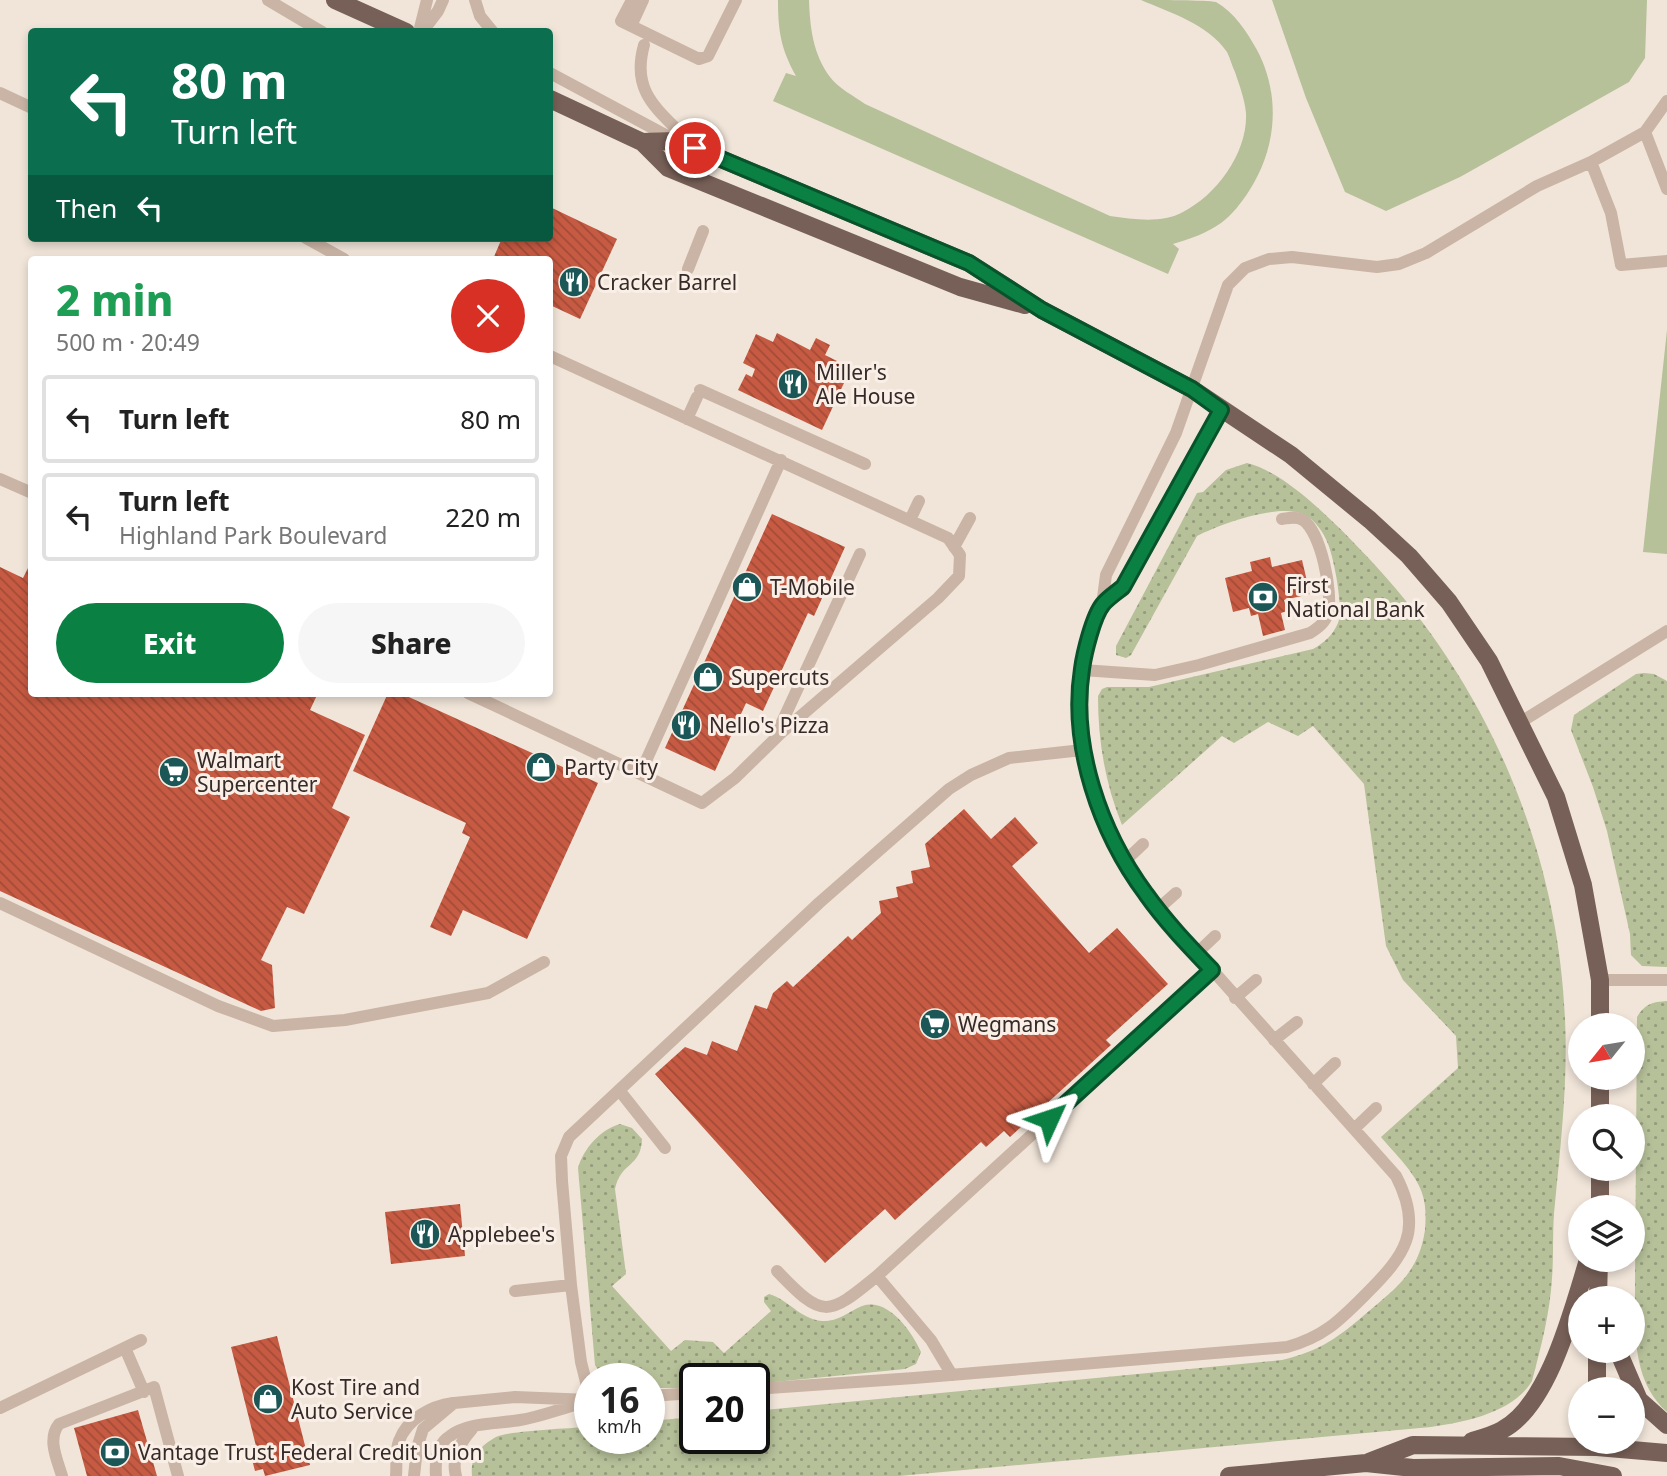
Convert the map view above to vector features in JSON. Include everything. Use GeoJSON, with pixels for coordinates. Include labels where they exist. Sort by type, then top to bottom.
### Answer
{"type":"FeatureCollection","features":[{"type":"Feature","properties":{"kind":"main road"},"geometry":{"type":"LineString","coordinates":[[335,0],[397,28]]}},
{"type":"Feature","properties":{"kind":"main road"},"geometry":{"type":"LineString","coordinates":[[553,100],[642,142],[668,168],[960,287],[1042,310]]}},
{"type":"Feature","properties":{"kind":"main road"},"geometry":{"type":"LineString","coordinates":[[642,142],[676,141],[695,148],[969,263],[1042,310],[1192,389],[1291,455],[1370,520],[1409,556],[1449,602],[1482,651],[1521,722],[1556,797],[1583,885],[1600,980],[1600,1013]]}},
{"type":"Feature","properties":{"kind":"main road"},"geometry":{"type":"LineString","coordinates":[[1461,1445],[1504,1429],[1537,1398],[1565,1336],[1584,1272]]}},
{"type":"Feature","properties":{"kind":"main road"},"geometry":{"type":"LineString","coordinates":[[1624,1363],[1639,1400],[1667,1426]]}},
{"type":"Feature","properties":{"kind":"main road"},"geometry":{"type":"LineString","coordinates":[[1366,1463],[1413,1445],[1568,1445]]}},
{"type":"Feature","properties":{"kind":"main road"},"geometry":{"type":"LineString","coordinates":[[1645,1450],[1667,1453]]}},
{"type":"Feature","properties":{"kind":"main road"},"geometry":{"type":"LineString","coordinates":[[1229,1476],[1366,1463],[1452,1471],[1559,1466],[1603,1475],[1599,1454]]}},
{"type":"Feature","properties":{"kind":"lane"},"geometry":{"type":"LineString","coordinates":[[268,0],[315,28]]}},
{"type":"Feature","properties":{"kind":"lane"},"geometry":{"type":"LineString","coordinates":[[421,28],[427,0]]}},
{"type":"Feature","properties":{"kind":"lane"},"geometry":{"type":"LineString","coordinates":[[424,28],[439,11],[443,0]]}},
{"type":"Feature","properties":{"kind":"lane"},"geometry":{"type":"LineString","coordinates":[[475,0],[480,16],[490,28]]}},
{"type":"Feature","properties":{"kind":"lane"},"geometry":{"type":"LineString","coordinates":[[632,0],[621,22],[699,58],[708,56],[736,0]]}},
{"type":"Feature","properties":{"kind":"lane"},"geometry":{"type":"LineString","coordinates":[[631,26],[643,0]]}},
{"type":"Feature","properties":{"kind":"lane"},"geometry":{"type":"LineString","coordinates":[[644,45],[639,74],[644,92],[695,148]]}},
{"type":"Feature","properties":{"kind":"lane"},"geometry":{"type":"LineString","coordinates":[[553,75],[676,141]]}},
{"type":"Feature","properties":{"kind":"lane"},"geometry":{"type":"LineString","coordinates":[[0,93],[28,106]]}},
{"type":"Feature","properties":{"kind":"lane"},"geometry":{"type":"LineString","coordinates":[[770,1388],[1287,1346],[1310,1341],[1326,1332],[1398,1260],[1408,1231],[1410,1212],[1406,1194],[1396,1176],[1158,909],[1125,861],[1112,836],[1095,795],[1082,750],[1078,695],[1085,650],[1102,605],[1106,575],[1176,433],[1228,285],[1245,268],[1269,259],[1292,257],[1377,267],[1399,264],[1436,248],[1537,186],[1591,162],[1645,132],[1667,101]]}},
{"type":"Feature","properties":{"kind":"lane"},"geometry":{"type":"LineString","coordinates":[[1645,132],[1667,189]]}},
{"type":"Feature","properties":{"kind":"lane"},"geometry":{"type":"LineString","coordinates":[[1591,162],[1611,213],[1621,265],[1667,261]]}},
{"type":"Feature","properties":{"kind":"lane"},"geometry":{"type":"LineString","coordinates":[[688,268],[703,230]]}},
{"type":"Feature","properties":{"kind":"lane"},"geometry":{"type":"LineString","coordinates":[[326,242],[341,256]]}},
{"type":"Feature","properties":{"kind":"lane"},"geometry":{"type":"LineString","coordinates":[[477,697],[702,803],[735,778],[774,740],[959,576],[960,555],[948,538],[553,357]]}},
{"type":"Feature","properties":{"kind":"lane"},"geometry":{"type":"LineString","coordinates":[[687,419],[699,394],[865,464]]}},
{"type":"Feature","properties":{"kind":"lane"},"geometry":{"type":"LineString","coordinates":[[1102,605],[1123,587],[1221,410]]}},
{"type":"Feature","properties":{"kind":"lane"},"geometry":{"type":"LineString","coordinates":[[641,772],[781,460]]}},
{"type":"Feature","properties":{"kind":"lane"},"geometry":{"type":"LineString","coordinates":[[0,480],[28,491]]}},
{"type":"Feature","properties":{"kind":"lane"},"geometry":{"type":"LineString","coordinates":[[910,520],[919,501]]}},
{"type":"Feature","properties":{"kind":"lane"},"geometry":{"type":"LineString","coordinates":[[1082,670],[1155,675],[1310,633],[1321,625],[1328,615],[1329,602],[1318,539],[1303,520],[1295,517],[1282,519]]}},
{"type":"Feature","properties":{"kind":"lane"},"geometry":{"type":"LineString","coordinates":[[954,547],[970,518]]}},
{"type":"Feature","properties":{"kind":"lane"},"geometry":{"type":"LineString","coordinates":[[774,740],[860,554]]}},
{"type":"Feature","properties":{"kind":"lane"},"geometry":{"type":"LineString","coordinates":[[1521,722],[1667,631]]}},
{"type":"Feature","properties":{"kind":"lane"},"geometry":{"type":"LineString","coordinates":[[581,1363],[571,1285],[561,1156],[569,1137],[819,903],[949,789],[971,775],[1009,758],[1082,750]]}},
{"type":"Feature","properties":{"kind":"lane"},"geometry":{"type":"LineString","coordinates":[[1125,861],[1143,844]]}},
{"type":"Feature","properties":{"kind":"lane"},"geometry":{"type":"LineString","coordinates":[[1158,909],[1176,892]]}},
{"type":"Feature","properties":{"kind":"lane"},"geometry":{"type":"LineString","coordinates":[[0,903],[218,1006],[273,1026],[345,1020],[488,993],[544,962]]}},
{"type":"Feature","properties":{"kind":"lane"},"geometry":{"type":"LineString","coordinates":[[1196,954],[1215,936]]}},
{"type":"Feature","properties":{"kind":"lane"},"geometry":{"type":"LineString","coordinates":[[777,1271],[810,1302],[823,1308],[846,1301],[877,1276],[1212,970]]}},
{"type":"Feature","properties":{"kind":"lane"},"geometry":{"type":"LineString","coordinates":[[1235,998],[1256,980]]}},
{"type":"Feature","properties":{"kind":"lane"},"geometry":{"type":"LineString","coordinates":[[1600,980],[1667,980]]}},
{"type":"Feature","properties":{"kind":"lane"},"geometry":{"type":"LineString","coordinates":[[1274,1040],[1297,1022]]}},
{"type":"Feature","properties":{"kind":"lane"},"geometry":{"type":"LineString","coordinates":[[1313,1084],[1335,1063]]}},
{"type":"Feature","properties":{"kind":"lane"},"geometry":{"type":"LineString","coordinates":[[619,1090],[665,1148]]}},
{"type":"Feature","properties":{"kind":"lane"},"geometry":{"type":"LineString","coordinates":[[1354,1129],[1376,1108]]}},
{"type":"Feature","properties":{"kind":"lane"},"geometry":{"type":"LineString","coordinates":[[877,1276],[930,1340],[952,1375]]}},
{"type":"Feature","properties":{"kind":"lane"},"geometry":{"type":"LineString","coordinates":[[515,1291],[571,1285]]}},
{"type":"Feature","properties":{"kind":"lane"},"geometry":{"type":"LineString","coordinates":[[0,1408],[141,1340]]}},
{"type":"Feature","properties":{"kind":"lane"},"geometry":{"type":"LineString","coordinates":[[125,1348],[144,1392]]}},
{"type":"Feature","properties":{"kind":"lane"},"geometry":{"type":"LineString","coordinates":[[61,1476],[52,1438],[53,1431],[59,1424],[154,1387],[178,1476]]}},
{"type":"Feature","properties":{"kind":"lane"},"geometry":{"type":"LineString","coordinates":[[396,1476],[399,1442],[416,1418],[437,1405],[515,1397],[574,1399]]}},
{"type":"Feature","properties":{"kind":"lane"},"geometry":{"type":"LineString","coordinates":[[414,1476],[417,1448],[423,1429],[454,1403]]}},
{"type":"Feature","properties":{"kind":"lane"},"geometry":{"type":"LineString","coordinates":[[436,1476],[435,1464],[441,1445],[450,1435],[474,1427],[522,1420],[574,1405]]}},
{"type":"Feature","properties":{"kind":"lane"},"geometry":{"type":"LineString","coordinates":[[456,1476],[454,1471],[460,1442],[474,1427]]}},
{"type":"Feature","properties":{"kind":"green space"},"geometry":{"type":"Polygon","coordinates":[[[778,0],[809,0],[814,40],[824,68],[837,85],[865,104],[1110,216],[1147,220],[1174,216],[1207,195],[1228,171],[1236,157],[1242,143],[1246,113],[1235,72],[1227,52],[1219,42],[1188,20],[1141,0],[1216,2],[1240,23],[1265,67],[1270,85],[1272,121],[1265,157],[1249,191],[1229,216],[1204,233],[1173,244],[1179,249],[1168,274],[773,101],[786,73],[796,76],[781,40],[778,0]]]}},
{"type":"Feature","properties":{"kind":"green space"},"geometry":{"type":"Polygon","coordinates":[[[1272,0],[1647,0],[1645,58],[1629,82],[1460,177],[1386,211],[1345,192],[1306,98],[1272,0]]]}},
{"type":"Feature","properties":{"kind":"green space"},"geometry":{"type":"Polygon","coordinates":[[[1667,330],[1667,554],[1643,552],[1667,330]]]}},
{"type":"Feature","properties":{"kind":"green space"},"geometry":{"type":"Polygon","coordinates":[[[1247,463],[1263,469],[1298,491],[1348,537],[1415,612],[1451,663],[1483,717],[1510,774],[1532,833],[1548,894],[1559,956],[1566,1065],[1554,1212],[1551,1291],[1545,1330],[1532,1381],[1524,1392],[1513,1401],[1487,1414],[1431,1427],[899,1476],[472,1476],[474,1458],[481,1448],[496,1437],[513,1433],[574,1428],[574,1454],[665,1454],[665,1420],[679,1418],[679,1454],[770,1454],[770,1409],[1282,1360],[1308,1352],[1339,1335],[1390,1293],[1413,1267],[1422,1244],[1425,1225],[1422,1193],[1415,1178],[1381,1137],[1458,1068],[1456,1036],[1403,980],[1386,946],[1364,784],[1313,726],[1298,736],[1268,722],[1234,743],[1222,736],[1122,825],[1111,793],[1101,746],[1098,713],[1098,696],[1102,689],[1149,687],[1313,649],[1328,638],[1338,623],[1338,584],[1322,531],[1305,515],[1281,511],[1266,513],[1220,526],[1197,536],[1131,655],[1126,658],[1116,655],[1116,646],[1197,493],[1203,492],[1226,470],[1247,463]]]}},
{"type":"Feature","properties":{"kind":"green space"},"geometry":{"type":"Polygon","coordinates":[[[1636,674],[1654,674],[1667,681],[1667,967],[1642,966],[1631,955],[1630,934],[1607,831],[1571,730],[1574,715],[1636,674]]]}},
{"type":"Feature","properties":{"kind":"green space"},"geometry":{"type":"Polygon","coordinates":[[[1667,1001],[1667,1412],[1655,1399],[1641,1369],[1640,1363],[1645,1363],[1645,1286],[1635,1286],[1635,1272],[1645,1272],[1645,1195],[1636,1195],[1636,1181],[1645,1181],[1645,1104],[1636,1104],[1636,1090],[1645,1090],[1645,1013],[1640,1013],[1649,1004],[1667,1001]]]}},
{"type":"Feature","properties":{"kind":"green space"},"geometry":{"type":"Polygon","coordinates":[[[620,1124],[632,1128],[642,1139],[638,1155],[622,1173],[615,1189],[626,1274],[612,1286],[671,1351],[685,1340],[713,1342],[724,1353],[771,1311],[764,1302],[764,1297],[769,1294],[814,1320],[828,1321],[862,1306],[872,1305],[890,1311],[912,1335],[921,1352],[916,1364],[905,1369],[770,1382],[770,1363],[679,1363],[679,1388],[665,1388],[665,1363],[595,1363],[578,1168],[594,1141],[620,1124]]]}},
{"type":"Feature","properties":{"kind":"building","name":"Cracker Barrel"},"geometry":{"type":"Polygon","coordinates":[[[553,208],[617,239],[580,319],[553,306],[553,256],[494,256],[500,242],[553,242],[553,208]]]}},
{"type":"Feature","properties":{"kind":"building","name":"Miller's Ale House"},"geometry":{"type":"Polygon","coordinates":[[[777,333],[810,350],[816,338],[830,345],[825,355],[851,368],[822,430],[738,390],[746,374],[752,377],[755,369],[743,363],[756,334],[773,342],[777,333]]]}},
{"type":"Feature","properties":{"kind":"building"},"geometry":{"type":"Polygon","coordinates":[[[772,514],[845,547],[814,616],[808,613],[763,711],[746,703],[715,771],[665,748],[772,514]]]}},
{"type":"Feature","properties":{"kind":"building","name":"First National Bank"},"geometry":{"type":"Polygon","coordinates":[[[1270,557],[1272,567],[1302,560],[1310,594],[1284,600],[1287,611],[1281,613],[1285,630],[1263,636],[1258,614],[1251,616],[1249,608],[1233,612],[1225,578],[1252,571],[1250,562],[1270,557]]]}},
{"type":"Feature","properties":{"kind":"building","name":"Walmart Supercenter"},"geometry":{"type":"Polygon","coordinates":[[[0,567],[23,578],[28,568],[28,697],[316,697],[310,710],[365,735],[332,808],[350,817],[304,914],[287,907],[261,960],[272,965],[275,1008],[261,1011],[0,891],[0,567]]]}},
{"type":"Feature","properties":{"kind":"building"},"geometry":{"type":"Polygon","coordinates":[[[386,697],[409,697],[598,783],[527,939],[463,910],[451,936],[430,927],[470,837],[462,833],[466,823],[353,771],[386,697]]]}},
{"type":"Feature","properties":{"kind":"building","name":"Wegmans"},"geometry":{"type":"Polygon","coordinates":[[[964,809],[991,839],[1015,817],[1038,843],[1012,866],[1089,953],[1117,928],[1168,984],[1106,1040],[1111,1045],[1010,1137],[1004,1131],[986,1147],[981,1142],[895,1220],[885,1209],[825,1263],[655,1074],[685,1047],[707,1055],[712,1041],[737,1051],[755,1005],[767,1009],[773,993],[787,981],[793,987],[848,936],[852,940],[881,913],[879,901],[898,897],[896,887],[913,883],[911,871],[930,867],[925,844],[964,809]]]}},
{"type":"Feature","properties":{"kind":"building","name":"Applebee's"},"geometry":{"type":"Polygon","coordinates":[[[460,1204],[465,1256],[391,1264],[385,1212],[460,1204]]]}},
{"type":"Feature","properties":{"kind":"building","name":"Kost Tire and Auto Service"},"geometry":{"type":"Polygon","coordinates":[[[277,1336],[310,1465],[265,1476],[263,1469],[255,1471],[250,1452],[257,1450],[231,1347],[277,1336]]]}},
{"type":"Feature","properties":{"kind":"building","name":"Vantage Trust Federal Credit Union"},"geometry":{"type":"Polygon","coordinates":[[[138,1410],[157,1476],[87,1476],[74,1428],[138,1410]]]}},
{"type":"Feature","properties":{"kind":"place","name":"Cracker Barrel"},"geometry":{"type":"Point","coordinates":[574,282]}},
{"type":"Feature","properties":{"kind":"place","name":"Miller's Ale House"},"geometry":{"type":"Point","coordinates":[793,384]}},
{"type":"Feature","properties":{"kind":"place","name":"T-Mobile"},"geometry":{"type":"Point","coordinates":[747,587]}},
{"type":"Feature","properties":{"kind":"place","name":"First National Bank"},"geometry":{"type":"Point","coordinates":[1263,597]}},
{"type":"Feature","properties":{"kind":"place","name":"Supercuts"},"geometry":{"type":"Point","coordinates":[708,677]}},
{"type":"Feature","properties":{"kind":"place","name":"Nello's Pizza"},"geometry":{"type":"Point","coordinates":[686,725]}},
{"type":"Feature","properties":{"kind":"place","name":"Party City"},"geometry":{"type":"Point","coordinates":[541,767]}},
{"type":"Feature","properties":{"kind":"place","name":"Walmart Supercenter"},"geometry":{"type":"Point","coordinates":[174,772]}},
{"type":"Feature","properties":{"kind":"place","name":"Wegmans"},"geometry":{"type":"Point","coordinates":[935,1024]}},
{"type":"Feature","properties":{"kind":"place","name":"Applebee's"},"geometry":{"type":"Point","coordinates":[425,1234]}},
{"type":"Feature","properties":{"kind":"place","name":"Kost Tire and Auto Service"},"geometry":{"type":"Point","coordinates":[268,1399]}},
{"type":"Feature","properties":{"kind":"place","name":"Vantage Trust Federal Credit Union"},"geometry":{"type":"Point","coordinates":[115,1452]}},
{"type":"Feature","properties":{"kind":"route"},"geometry":{"type":"LineString","coordinates":[[695,148],[969,263],[1042,310],[1192,389],[1221,410],[1123,587],[1102,605],[1085,650],[1078,695],[1082,750],[1095,795],[1112,836],[1144,892],[1212,970],[1049,1119]]}}]}
